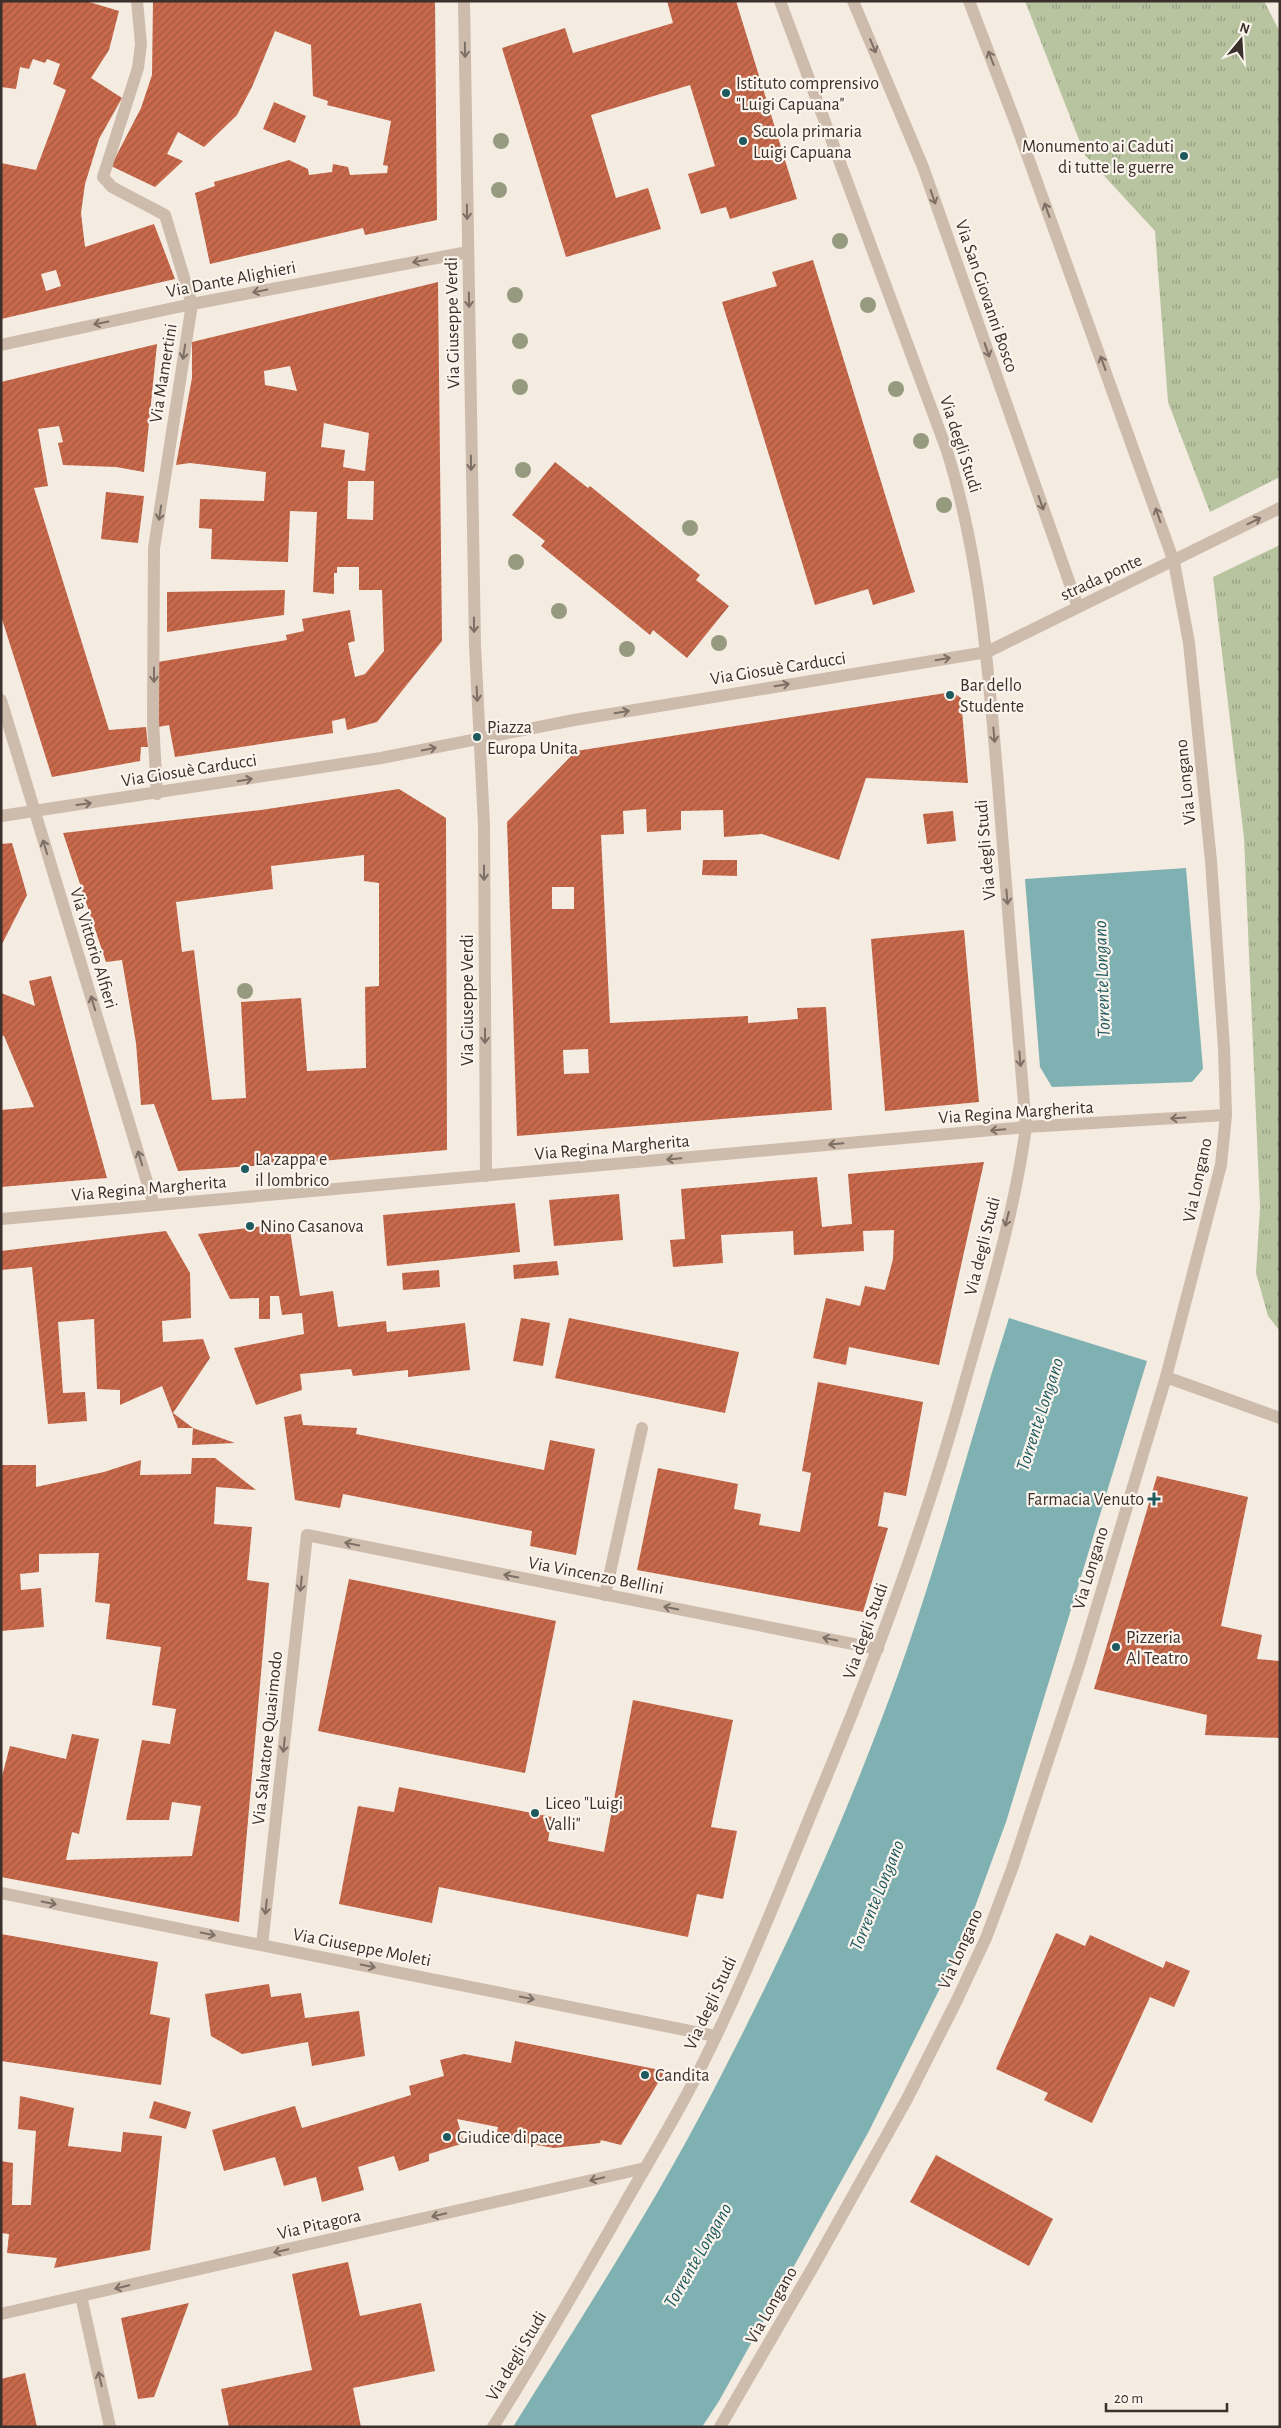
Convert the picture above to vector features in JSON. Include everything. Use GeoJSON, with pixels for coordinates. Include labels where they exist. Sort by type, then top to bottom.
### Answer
{"type":"FeatureCollection","features":[{"type":"Feature","properties":{"kind":"street","name":"Via Mamertini"},"geometry":{"type":"LineString","coordinates":[[137,1],[141,44],[138,68],[103,177],[112,188],[165,216],[192,304],[154,548],[153,721],[157,794]]}},
{"type":"Feature","properties":{"kind":"street","name":"Via Giuseppe Verdi"},"geometry":{"type":"LineString","coordinates":[[464,1],[475,645],[484,825],[486,1176]]}},
{"type":"Feature","properties":{"kind":"street","name":"Via degli Studi"},"geometry":{"type":"LineString","coordinates":[[493,2427],[537,2358],[686,2096],[715,2036],[780,1889],[878,1649],[937,1483],[986,1305],[1021,1160],[1026,1127],[987,652],[973,554],[958,486],[780,1]]}},
{"type":"Feature","properties":{"kind":"street","name":"Via San Giovanni Bosco"},"geometry":{"type":"LineString","coordinates":[[854,1],[923,168],[1078,607]]}},
{"type":"Feature","properties":{"kind":"street"},"geometry":{"type":"LineString","coordinates":[[968,1],[1016,124],[1174,562]]}},
{"type":"Feature","properties":{"kind":"street","name":"Via Dante Alighieri"},"geometry":{"type":"LineString","coordinates":[[1,345],[192,304],[468,252]]}},
{"type":"Feature","properties":{"kind":"street","name":"strada ponte"},"geometry":{"type":"LineString","coordinates":[[987,652],[1174,562],[1280,508]]}},
{"type":"Feature","properties":{"kind":"street","name":"Via Longano"},"geometry":{"type":"LineString","coordinates":[[720,2427],[813,2267],[907,2099],[986,1938],[1012,1869],[1077,1672],[1166,1377],[1221,1165],[1226,1115],[1224,1048],[1209,841],[1189,643],[1174,562]]}},
{"type":"Feature","properties":{"kind":"street","name":"Via Giosuè Carducci"},"geometry":{"type":"LineString","coordinates":[[1,816],[157,794],[381,758],[574,720],[987,652]]}},
{"type":"Feature","properties":{"kind":"street","name":"Via Vittorio Alfieri"},"geometry":{"type":"LineString","coordinates":[[1,700],[154,1205]]}},
{"type":"Feature","properties":{"kind":"street","name":"Via Regina Margherita"},"geometry":{"type":"LineString","coordinates":[[1,1219],[1026,1127],[1226,1115]]}},
{"type":"Feature","properties":{"kind":"street"},"geometry":{"type":"LineString","coordinates":[[1166,1377],[1280,1418]]}},
{"type":"Feature","properties":{"kind":"street"},"geometry":{"type":"LineString","coordinates":[[605,1595],[642,1428]]}},
{"type":"Feature","properties":{"kind":"street","name":"Via Vincenzo Bellini"},"geometry":{"type":"LineString","coordinates":[[306,1535],[878,1649]]}},
{"type":"Feature","properties":{"kind":"street","name":"Via Salvatore Quasimodo"},"geometry":{"type":"LineString","coordinates":[[262,1945],[306,1535]]}},
{"type":"Feature","properties":{"kind":"street","name":"Via Giuseppe Moleti"},"geometry":{"type":"LineString","coordinates":[[1,1893],[715,2036]]}},
{"type":"Feature","properties":{"kind":"street","name":"Via Pitagora"},"geometry":{"type":"LineString","coordinates":[[1,2314],[645,2168]]}},
{"type":"Feature","properties":{"kind":"street"},"geometry":{"type":"LineString","coordinates":[[81,2296],[110,2427]]}},
{"type":"Feature","properties":{"kind":"green space"},"geometry":{"type":"Polygon","coordinates":[[[1025,1],[1264,1],[1280,32],[1280,477],[1210,512],[1168,402],[1155,231],[1085,155],[1025,1]]]}},
{"type":"Feature","properties":{"kind":"green space"},"geometry":{"type":"Polygon","coordinates":[[[1280,545],[1280,1331],[1268,1316],[1256,1273],[1260,1208],[1244,838],[1213,577],[1280,545]]]}},
{"type":"Feature","properties":{"kind":"water","name":"Torrente Longano"},"geometry":{"type":"Polygon","coordinates":[[[1186,868],[1203,1069],[1192,1082],[1052,1087],[1040,1067],[1025,879],[1186,868]]]}},
{"type":"Feature","properties":{"kind":"water","name":"Torrente Longano"},"geometry":{"type":"Polygon","coordinates":[[[1009,1318],[1147,1361],[1006,1822],[960,1948],[869,2131],[719,2401],[702,2427],[513,2427],[665,2180],[759,2001],[826,1857],[903,1662],[935,1564],[1009,1318]]]}},
{"type":"Feature","properties":{"kind":"building"},"geometry":{"type":"Polygon","coordinates":[[[1,1],[86,1],[119,11],[109,50],[91,78],[122,98],[99,139],[85,184],[81,213],[85,247],[154,224],[175,279],[1,319],[1,163],[36,170],[66,90],[53,84],[60,64],[47,59],[45,63],[33,59],[29,69],[20,67],[16,89],[1,87],[1,1]],[[56,270],[41,274],[46,291],[61,286],[56,270]]]}},
{"type":"Feature","properties":{"kind":"building"},"geometry":{"type":"Polygon","coordinates":[[[153,1],[435,1],[437,220],[365,235],[363,228],[210,264],[195,193],[215,186],[214,182],[289,160],[308,169],[309,175],[332,172],[333,164],[348,167],[350,175],[387,173],[388,166],[383,165],[391,121],[327,105],[328,101],[313,96],[311,45],[275,31],[252,87],[237,115],[204,147],[178,132],[167,154],[183,161],[155,187],[111,166],[141,108],[152,75],[153,1]]]}},
{"type":"Feature","properties":{"kind":"building","name":"Scuola primaria Luigi Capuana"},"geometry":{"type":"Polygon","coordinates":[[[667,1],[736,1],[797,199],[730,219],[726,207],[701,214],[688,174],[715,166],[690,85],[591,115],[616,198],[648,188],[661,229],[566,257],[502,48],[565,28],[573,53],[673,23],[667,1]]]}},
{"type":"Feature","properties":{"kind":"building"},"geometry":{"type":"Polygon","coordinates":[[[274,102],[306,116],[295,143],[263,129],[274,102]]]}},
{"type":"Feature","properties":{"kind":"building"},"geometry":{"type":"Polygon","coordinates":[[[813,260],[915,592],[873,605],[868,589],[815,605],[722,302],[777,286],[772,272],[813,260]]]}},
{"type":"Feature","properties":{"kind":"building"},"geometry":{"type":"Polygon","coordinates":[[[438,282],[442,641],[377,722],[347,730],[345,718],[332,721],[333,733],[175,757],[169,725],[158,727],[158,662],[287,640],[286,635],[304,631],[302,619],[350,610],[355,641],[348,643],[355,677],[365,674],[384,651],[382,590],[359,590],[359,567],[337,567],[337,573],[334,573],[334,594],[313,592],[317,512],[290,511],[288,562],[211,559],[212,529],[199,528],[200,499],[264,501],[266,472],[190,463],[176,465],[192,378],[192,342],[438,282]],[[290,366],[264,371],[265,385],[297,391],[290,366]],[[324,423],[321,447],[345,450],[343,467],[365,471],[369,433],[324,423]],[[348,481],[347,519],[373,520],[374,481],[348,481]]]}},
{"type":"Feature","properties":{"kind":"building"},"geometry":{"type":"Polygon","coordinates":[[[157,344],[144,472],[116,467],[63,465],[58,443],[63,442],[59,426],[38,429],[48,486],[34,488],[109,730],[146,727],[148,747],[141,747],[140,761],[52,777],[1,616],[1,382],[157,344]]]}},
{"type":"Feature","properties":{"kind":"building"},"geometry":{"type":"Polygon","coordinates":[[[555,462],[588,488],[590,486],[700,575],[696,580],[729,606],[687,658],[653,630],[650,635],[541,546],[545,541],[512,515],[555,462]]]}},
{"type":"Feature","properties":{"kind":"building"},"geometry":{"type":"Polygon","coordinates":[[[106,492],[144,496],[138,543],[101,539],[106,492]]]}},
{"type":"Feature","properties":{"kind":"building"},"geometry":{"type":"Polygon","coordinates":[[[285,590],[284,615],[167,632],[167,592],[285,590]]]}},
{"type":"Feature","properties":{"kind":"building"},"geometry":{"type":"Polygon","coordinates":[[[952,692],[961,698],[968,783],[866,778],[839,860],[762,834],[724,837],[723,810],[681,811],[681,830],[647,832],[646,809],[623,811],[624,834],[601,835],[610,1023],[748,1016],[748,1023],[798,1019],[797,1008],[826,1007],[832,1110],[517,1136],[507,822],[576,751],[952,692]],[[552,887],[552,909],[574,909],[574,887],[552,887]],[[588,1049],[563,1050],[564,1074],[589,1073],[588,1049]]]}},
{"type":"Feature","properties":{"kind":"building"},"geometry":{"type":"Polygon","coordinates":[[[399,789],[446,818],[447,1150],[178,1171],[154,1104],[141,1105],[136,1043],[122,960],[106,962],[63,833],[261,810],[399,789]],[[364,855],[271,866],[273,889],[176,902],[182,952],[194,950],[212,1100],[246,1098],[241,1002],[301,998],[307,1071],[366,1068],[365,987],[379,986],[379,883],[364,881],[364,855]]]}},
{"type":"Feature","properties":{"kind":"building"},"geometry":{"type":"Polygon","coordinates":[[[953,811],[956,841],[927,844],[923,814],[953,811]]]}},
{"type":"Feature","properties":{"kind":"building"},"geometry":{"type":"Polygon","coordinates":[[[12,843],[27,895],[1,946],[1,844],[12,843]]]}},
{"type":"Feature","properties":{"kind":"building"},"geometry":{"type":"Polygon","coordinates":[[[703,860],[737,860],[737,876],[702,875],[703,860]]]}},
{"type":"Feature","properties":{"kind":"building"},"geometry":{"type":"Polygon","coordinates":[[[964,930],[979,1102],[885,1111],[871,939],[964,930]]]}},
{"type":"Feature","properties":{"kind":"building"},"geometry":{"type":"Polygon","coordinates":[[[51,976],[107,1178],[1,1187],[1,1110],[34,1107],[4,1036],[1,1035],[1,993],[35,1006],[29,981],[51,976]]]}},
{"type":"Feature","properties":{"kind":"building"},"geometry":{"type":"Polygon","coordinates":[[[984,1162],[939,1365],[849,1347],[846,1365],[813,1358],[826,1298],[860,1306],[865,1286],[885,1290],[893,1259],[894,1230],[863,1231],[864,1251],[794,1255],[793,1231],[721,1235],[723,1263],[673,1267],[670,1240],[685,1239],[681,1189],[817,1177],[822,1227],[852,1224],[848,1174],[984,1162]]]}},
{"type":"Feature","properties":{"kind":"building"},"geometry":{"type":"Polygon","coordinates":[[[619,1194],[623,1240],[554,1246],[549,1200],[619,1194]]]}},
{"type":"Feature","properties":{"kind":"building"},"geometry":{"type":"Polygon","coordinates":[[[515,1203],[520,1252],[387,1266],[383,1215],[515,1203]]]}},
{"type":"Feature","properties":{"kind":"building"},"geometry":{"type":"Polygon","coordinates":[[[289,1223],[300,1296],[333,1291],[338,1327],[386,1321],[387,1332],[465,1323],[470,1370],[408,1377],[408,1370],[353,1376],[351,1369],[300,1374],[302,1390],[256,1405],[234,1348],[304,1334],[302,1313],[282,1315],[279,1296],[270,1296],[270,1319],[259,1319],[259,1298],[230,1299],[198,1234],[289,1223]]]}},
{"type":"Feature","properties":{"kind":"building"},"geometry":{"type":"Polygon","coordinates":[[[166,1231],[190,1273],[191,1318],[162,1321],[163,1342],[203,1339],[210,1358],[173,1413],[193,1428],[178,1428],[162,1386],[120,1405],[120,1390],[97,1389],[94,1319],[58,1322],[63,1393],[85,1392],[87,1421],[48,1424],[32,1267],[1,1270],[1,1251],[166,1231]]]}},
{"type":"Feature","properties":{"kind":"building"},"geometry":{"type":"Polygon","coordinates":[[[557,1261],[559,1275],[514,1279],[513,1265],[557,1261]]]}},
{"type":"Feature","properties":{"kind":"building"},"geometry":{"type":"Polygon","coordinates":[[[439,1270],[440,1287],[403,1290],[402,1273],[439,1270]]]}},
{"type":"Feature","properties":{"kind":"building"},"geometry":{"type":"Polygon","coordinates":[[[521,1318],[550,1323],[543,1366],[513,1361],[521,1318]]]}},
{"type":"Feature","properties":{"kind":"building"},"geometry":{"type":"Polygon","coordinates":[[[569,1318],[739,1352],[725,1413],[555,1378],[569,1318]]]}},
{"type":"Feature","properties":{"kind":"building"},"geometry":{"type":"Polygon","coordinates":[[[818,1382],[923,1402],[906,1496],[884,1492],[878,1526],[888,1528],[863,1612],[637,1570],[658,1468],[738,1484],[734,1509],[761,1514],[759,1525],[800,1532],[811,1473],[802,1471],[818,1382]]]}},
{"type":"Feature","properties":{"kind":"building"},"geometry":{"type":"Polygon","coordinates":[[[301,1414],[303,1425],[357,1428],[356,1434],[544,1470],[550,1440],[595,1449],[576,1555],[530,1546],[532,1531],[343,1494],[340,1508],[295,1500],[284,1417],[301,1414]]]}},
{"type":"Feature","properties":{"kind":"building"},"geometry":{"type":"Polygon","coordinates":[[[193,1428],[235,1443],[192,1445],[193,1428]]]}},
{"type":"Feature","properties":{"kind":"building"},"geometry":{"type":"Polygon","coordinates":[[[192,1458],[215,1458],[256,1490],[216,1487],[214,1524],[252,1527],[247,1580],[269,1583],[239,1922],[1,1877],[1,1780],[10,1746],[66,1759],[72,1734],[99,1739],[79,1834],[72,1832],[66,1860],[192,1856],[201,1806],[172,1802],[169,1820],[126,1820],[142,1740],[170,1744],[176,1709],[152,1705],[161,1647],[106,1639],[110,1604],[95,1602],[99,1553],[39,1554],[39,1572],[20,1574],[21,1590],[41,1588],[44,1627],[1,1631],[1,1465],[36,1465],[36,1487],[104,1472],[141,1460],[140,1475],[191,1474],[192,1458]]]}},
{"type":"Feature","properties":{"kind":"building"},"geometry":{"type":"Polygon","coordinates":[[[1157,1476],[1248,1497],[1221,1626],[1262,1635],[1257,1659],[1280,1661],[1280,1738],[1205,1735],[1207,1715],[1094,1689],[1157,1476]]]}},
{"type":"Feature","properties":{"kind":"building"},"geometry":{"type":"Polygon","coordinates":[[[349,1579],[556,1621],[525,1773],[318,1731],[349,1579]]]}},
{"type":"Feature","properties":{"kind":"building"},"geometry":{"type":"Polygon","coordinates":[[[633,1700],[733,1720],[711,1827],[737,1831],[723,1899],[697,1894],[688,1937],[439,1887],[432,1923],[339,1904],[358,1806],[394,1812],[399,1787],[552,1817],[548,1841],[604,1852],[633,1700]]]}},
{"type":"Feature","properties":{"kind":"building"},"geometry":{"type":"Polygon","coordinates":[[[1056,1933],[1085,1946],[1090,1935],[1163,1968],[1166,1961],[1190,1971],[1174,2007],[1150,1997],[1092,2123],[1044,2100],[1048,2093],[996,2069],[1056,1933]]]}},
{"type":"Feature","properties":{"kind":"building"},"geometry":{"type":"Polygon","coordinates":[[[1,1934],[158,1962],[150,2014],[170,2018],[161,2085],[1,2061],[1,1934]]]}},
{"type":"Feature","properties":{"kind":"building"},"geometry":{"type":"Polygon","coordinates":[[[269,1984],[271,1997],[301,1993],[305,2018],[359,2011],[365,2056],[312,2066],[308,2042],[242,2054],[211,2036],[205,1994],[269,1984]]]}},
{"type":"Feature","properties":{"kind":"building"},"geometry":{"type":"Polygon","coordinates":[[[515,2041],[665,2071],[621,2145],[601,2140],[600,2143],[554,2148],[496,2138],[498,2127],[457,2119],[464,2143],[429,2154],[429,2161],[399,2171],[394,2156],[358,2167],[364,2190],[322,2202],[316,2177],[284,2186],[275,2157],[224,2171],[212,2130],[295,2106],[302,2128],[343,2116],[411,2095],[409,2086],[444,2076],[440,2060],[464,2054],[511,2063],[515,2041]]]}},
{"type":"Feature","properties":{"kind":"building"},"geometry":{"type":"Polygon","coordinates":[[[20,2096],[74,2108],[68,2146],[121,2152],[123,2132],[162,2136],[150,2250],[54,2268],[57,2258],[7,2253],[9,2234],[1,2233],[1,2161],[13,2163],[12,2205],[31,2205],[36,2131],[18,2129],[20,2096]]]}},
{"type":"Feature","properties":{"kind":"building"},"geometry":{"type":"Polygon","coordinates":[[[154,2101],[191,2112],[186,2129],[149,2118],[154,2101]]]}},
{"type":"Feature","properties":{"kind":"building"},"geometry":{"type":"Polygon","coordinates":[[[936,2155],[1053,2219],[1029,2266],[910,2202],[936,2155]]]}},
{"type":"Feature","properties":{"kind":"building"},"geometry":{"type":"Polygon","coordinates":[[[348,2262],[360,2316],[421,2303],[435,2371],[353,2388],[361,2427],[229,2427],[221,2389],[312,2370],[292,2274],[348,2262]]]}},
{"type":"Feature","properties":{"kind":"building"},"geometry":{"type":"Polygon","coordinates":[[[189,2303],[154,2397],[138,2399],[121,2318],[189,2303]]]}},
{"type":"Feature","properties":{"kind":"building"},"geometry":{"type":"Polygon","coordinates":[[[25,2373],[37,2427],[1,2427],[1,2379],[25,2373]]]}},
{"type":"Feature","properties":{"kind":"place","name":"Istituto comprensivo \"Luigi Capuana\""},"geometry":{"type":"Point","coordinates":[726,93]}},
{"type":"Feature","properties":{"kind":"place","name":"Scuola primaria Luigi Capuana"},"geometry":{"type":"Point","coordinates":[743,141]}},
{"type":"Feature","properties":{"kind":"place","name":"Monumento ai Caduti di tutte le guerre"},"geometry":{"type":"Point","coordinates":[1184,156]}},
{"type":"Feature","properties":{"kind":"place","name":"Bar dello Studente"},"geometry":{"type":"Point","coordinates":[950,695]}},
{"type":"Feature","properties":{"kind":"place","name":"Piazza Europa Unita"},"geometry":{"type":"Point","coordinates":[477,737]}},
{"type":"Feature","properties":{"kind":"place","name":"La zappa e il lombrico"},"geometry":{"type":"Point","coordinates":[245,1169]}},
{"type":"Feature","properties":{"kind":"place","name":"Nino Casanova"},"geometry":{"type":"Point","coordinates":[250,1226]}},
{"type":"Feature","properties":{"kind":"place","name":"Farmacia Venuto"},"geometry":{"type":"Point","coordinates":[1154,1499]}},
{"type":"Feature","properties":{"kind":"place","name":"Pizzeria Al Teatro"},"geometry":{"type":"Point","coordinates":[1116,1647]}},
{"type":"Feature","properties":{"kind":"place","name":"Liceo \"Luigi Valli\""},"geometry":{"type":"Point","coordinates":[535,1813]}},
{"type":"Feature","properties":{"kind":"place","name":"Candita"},"geometry":{"type":"Point","coordinates":[645,2075]}},
{"type":"Feature","properties":{"kind":"place","name":"Giudice di pace"},"geometry":{"type":"Point","coordinates":[447,2137]}}]}
